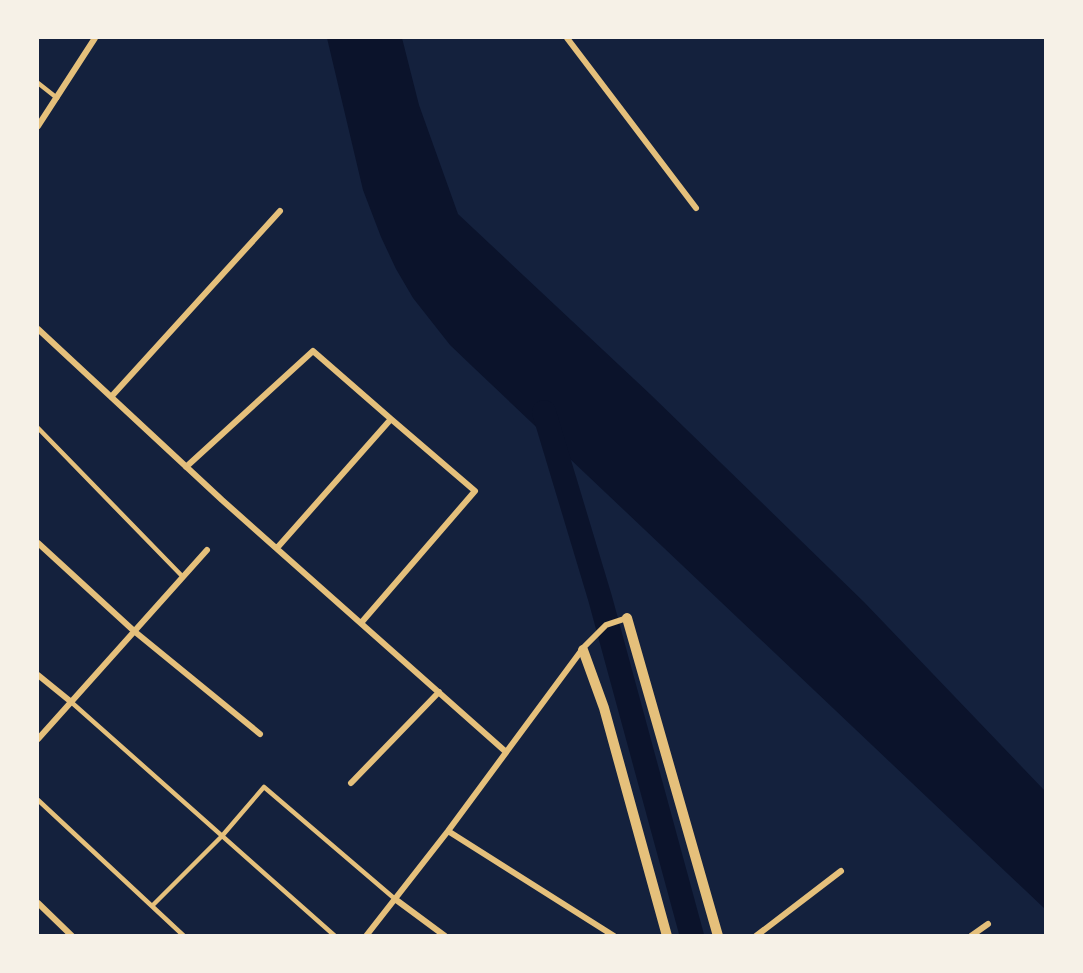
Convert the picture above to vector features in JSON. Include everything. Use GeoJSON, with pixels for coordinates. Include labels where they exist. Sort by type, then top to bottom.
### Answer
{"type":"FeatureCollection","features":[{"type":"Feature","properties":{"kind":"street"},"geometry":{"type":"LineString","coordinates":[[38,126],[96,38]]}},
{"type":"Feature","properties":{"kind":"street"},"geometry":{"type":"LineString","coordinates":[[567,38],[696,208]]}},
{"type":"Feature","properties":{"kind":"street"},"geometry":{"type":"LineString","coordinates":[[111,397],[280,211]]}},
{"type":"Feature","properties":{"kind":"street"},"geometry":{"type":"LineString","coordinates":[[38,329],[186,467],[506,752]]}},
{"type":"Feature","properties":{"kind":"street"},"geometry":{"type":"LineString","coordinates":[[186,467],[313,351],[475,492],[361,623]]}},
{"type":"Feature","properties":{"kind":"street"},"geometry":{"type":"LineString","coordinates":[[277,549],[391,419]]}},
{"type":"Feature","properties":{"kind":"street"},"geometry":{"type":"LineString","coordinates":[[38,543],[134,631],[260,734]]}},
{"type":"Feature","properties":{"kind":"street"},"geometry":{"type":"LineString","coordinates":[[38,739],[207,550]]}},
{"type":"Feature","properties":{"kind":"street"},"geometry":{"type":"LineString","coordinates":[[366,936],[448,831],[583,649],[606,625],[627,618],[718,936]]}},
{"type":"Feature","properties":{"kind":"street"},"geometry":{"type":"LineString","coordinates":[[583,649],[604,708],[667,936]]}},
{"type":"Feature","properties":{"kind":"street"},"geometry":{"type":"LineString","coordinates":[[38,675],[70,702]]}},
{"type":"Feature","properties":{"kind":"street"},"geometry":{"type":"LineString","coordinates":[[351,783],[439,692]]}},
{"type":"Feature","properties":{"kind":"street"},"geometry":{"type":"LineString","coordinates":[[448,831],[614,936]]}},
{"type":"Feature","properties":{"kind":"street"},"geometry":{"type":"LineString","coordinates":[[756,936],[841,872]]}},
{"type":"Feature","properties":{"kind":"street"},"geometry":{"type":"LineString","coordinates":[[395,899],[445,936]]}},
{"type":"Feature","properties":{"kind":"street"},"geometry":{"type":"LineString","coordinates":[[38,903],[72,936]]}},
{"type":"Feature","properties":{"kind":"street"},"geometry":{"type":"LineString","coordinates":[[971,936],[988,924]]}},
{"type":"Feature","properties":{"kind":"lane"},"geometry":{"type":"LineString","coordinates":[[38,83],[57,98]]}},
{"type":"Feature","properties":{"kind":"lane"},"geometry":{"type":"LineString","coordinates":[[38,428],[183,577]]}},
{"type":"Feature","properties":{"kind":"lane"},"geometry":{"type":"LineString","coordinates":[[70,702],[335,936]]}},
{"type":"Feature","properties":{"kind":"lane"},"geometry":{"type":"LineString","coordinates":[[152,906],[222,836],[264,787],[395,899]]}},
{"type":"Feature","properties":{"kind":"lane"},"geometry":{"type":"LineString","coordinates":[[38,800],[184,936]]}},
{"type":"Feature","properties":{"kind":"water"},"geometry":{"type":"Polygon","coordinates":[[[327,38],[402,38],[419,105],[458,214],[650,394],[864,602],[1045,791],[1045,909],[450,345],[413,298],[381,237],[363,190],[327,38]]]}},
{"type":"Feature","properties":{"kind":"waterway"},"geometry":{"type":"LineString","coordinates":[[544,412],[600,598],[692,936]]}}]}
